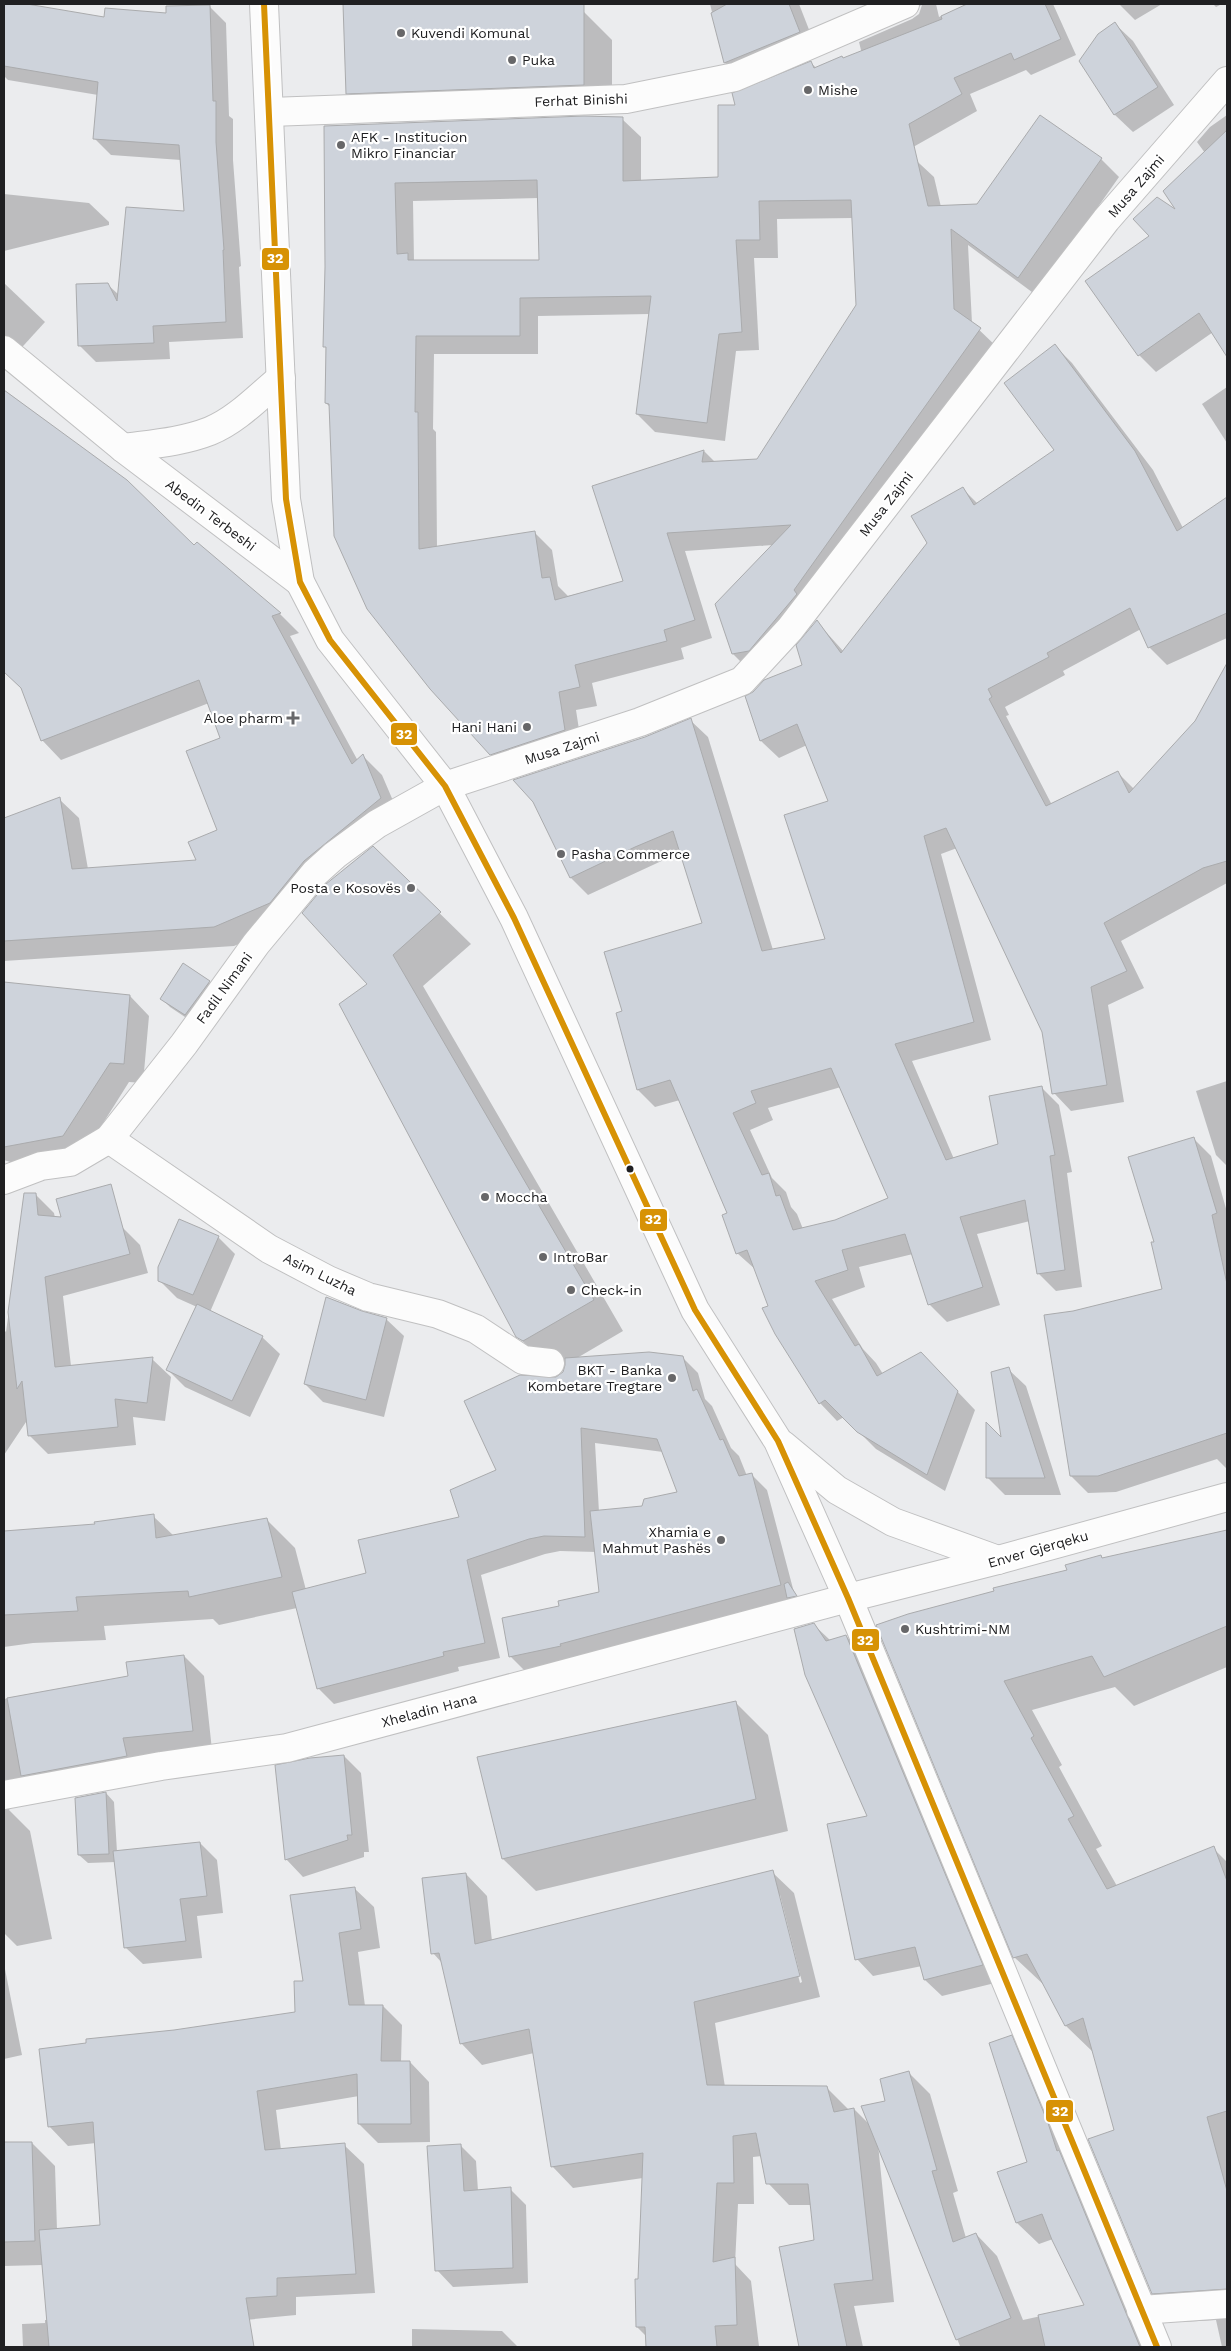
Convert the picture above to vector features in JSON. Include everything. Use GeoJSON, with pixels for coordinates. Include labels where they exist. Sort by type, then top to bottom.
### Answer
{"type":"FeatureCollection","features":[{"type":"Feature","properties":{"kind":"street"},"geometry":{"type":"LineString","coordinates":[[264,4],[286,499],[300,582],[330,640],[445,786],[514,918],[695,1310],[778,1441],[848,1598],[1157,2347]]}},
{"type":"Feature","properties":{"kind":"street","name":"Ferhat Binishi"},"geometry":{"type":"LineString","coordinates":[[270,112],[626,99],[734,77],[905,4]]}},
{"type":"Feature","properties":{"kind":"street","name":"Musa Zajmi"},"geometry":{"type":"LineString","coordinates":[[445,786],[640,722],[742,681],[790,629],[1106,220],[1227,81]]}},
{"type":"Feature","properties":{"kind":"street","name":"Abedin Terbeshi"},"geometry":{"type":"LineString","coordinates":[[4,350],[122,448],[300,582]]}},
{"type":"Feature","properties":{"kind":"street"},"geometry":{"type":"LineString","coordinates":[[122,448],[186,439],[211,431],[234,417],[281,378]]}},
{"type":"Feature","properties":{"kind":"street","name":"Fadil Nimani"},"geometry":{"type":"LineString","coordinates":[[4,1180],[41,1166],[70,1162],[110,1139],[184,1044],[256,944],[316,873],[335,855],[377,824],[445,786]]}},
{"type":"Feature","properties":{"kind":"street","name":"Asim Luzha"},"geometry":{"type":"LineString","coordinates":[[110,1139],[269,1249],[328,1280],[368,1298],[438,1314],[476,1329],[524,1360],[550,1363]]}},
{"type":"Feature","properties":{"kind":"street"},"geometry":{"type":"LineString","coordinates":[[778,1441],[837,1490],[893,1522],[998,1560]]}},
{"type":"Feature","properties":{"kind":"street","name":"Enver Gjerqeku"},"geometry":{"type":"LineString","coordinates":[[848,1598],[998,1560],[1227,1497]]}},
{"type":"Feature","properties":{"kind":"street","name":"Xheladin Hana"},"geometry":{"type":"LineString","coordinates":[[4,1795],[161,1766],[287,1748],[848,1598]]}},
{"type":"Feature","properties":{"kind":"street"},"geometry":{"type":"LineString","coordinates":[[1141,2310],[1227,2304]]}},
{"type":"Feature","properties":{"kind":"building"},"geometry":{"type":"Polygon","coordinates":[[[4,4],[27,4],[104,17],[105,8],[166,13],[166,6],[210,5],[213,101],[216,101],[216,142],[224,250],[226,322],[153,326],[154,343],[78,346],[76,284],[108,283],[117,301],[126,207],[184,211],[179,145],[93,139],[98,82],[4,66],[4,4]]]}},
{"type":"Feature","properties":{"kind":"building"},"geometry":{"type":"Polygon","coordinates":[[[343,4],[584,4],[584,85],[346,94],[343,4]]]}},
{"type":"Feature","properties":{"kind":"building"},"geometry":{"type":"Polygon","coordinates":[[[727,4],[789,4],[800,32],[724,63],[711,13],[727,4]]]}},
{"type":"Feature","properties":{"kind":"building"},"geometry":{"type":"Polygon","coordinates":[[[967,4],[1045,4],[1061,39],[1014,60],[1011,53],[954,78],[962,94],[909,124],[928,206],[977,204],[1040,115],[1102,158],[1018,278],[951,229],[954,309],[981,328],[794,590],[797,594],[749,651],[732,654],[715,604],[791,525],[667,533],[695,620],[664,630],[667,641],[575,665],[580,687],[559,692],[565,730],[490,755],[430,689],[367,609],[334,536],[329,404],[325,403],[326,347],[323,347],[325,267],[324,126],[584,116],[623,117],[623,181],[718,177],[718,105],[735,105],[732,93],[811,61],[814,68],[842,56],[843,58],[942,19],[941,16],[967,4]],[[537,180],[395,183],[397,254],[408,253],[408,260],[539,260],[537,180]],[[851,200],[759,201],[760,240],[736,240],[742,332],[719,334],[707,423],[636,414],[651,296],[520,298],[520,336],[416,336],[415,412],[418,412],[419,549],[535,531],[542,578],[550,577],[555,600],[623,581],[592,486],[704,450],[702,462],[757,459],[856,305],[851,200]]]}},
{"type":"Feature","properties":{"kind":"building"},"geometry":{"type":"Polygon","coordinates":[[[1115,22],[1158,87],[1114,115],[1079,61],[1098,34],[1115,22]]]}},
{"type":"Feature","properties":{"kind":"building"},"geometry":{"type":"Polygon","coordinates":[[[1227,130],[1227,357],[1199,313],[1138,356],[1085,281],[1149,236],[1133,219],[1157,197],[1175,209],[1163,191],[1227,130]]]}},
{"type":"Feature","properties":{"kind":"building"},"geometry":{"type":"Polygon","coordinates":[[[1055,344],[1135,451],[1177,531],[1227,497],[1227,613],[1148,648],[1130,608],[1047,653],[1049,657],[988,689],[992,697],[989,699],[1046,806],[1118,771],[1129,793],[1195,721],[1227,663],[1227,861],[1203,868],[1104,923],[1127,971],[1091,987],[1107,1085],[1052,1094],[1042,1032],[946,828],[924,836],[974,1022],[895,1044],[946,1160],[998,1144],[989,1096],[1042,1086],[1055,1155],[1050,1156],[1065,1270],[1037,1274],[1025,1200],[960,1217],[983,1287],[928,1305],[905,1234],[842,1250],[848,1270],[815,1281],[855,1346],[859,1344],[877,1376],[921,1352],[958,1391],[927,1475],[857,1432],[825,1400],[819,1404],[775,1334],[762,1308],[768,1306],[747,1250],[736,1254],[722,1215],[727,1213],[670,1080],[637,1090],[616,1013],[622,1011],[604,952],[702,923],[673,831],[570,878],[533,802],[513,780],[645,737],[691,718],[762,951],[825,939],[784,815],[828,801],[797,724],[760,741],[745,696],[753,692],[764,680],[802,665],[796,645],[817,620],[841,653],[927,543],[911,516],[963,487],[974,505],[1054,450],[1004,383],[1055,344]],[[831,1068],[751,1091],[756,1103],[733,1113],[762,1175],[769,1173],[776,1196],[780,1195],[793,1230],[835,1220],[888,1198],[831,1068]]]}},
{"type":"Feature","properties":{"kind":"building"},"geometry":{"type":"Polygon","coordinates":[[[4,390],[127,480],[194,545],[197,542],[281,613],[272,616],[352,764],[363,754],[381,798],[304,861],[270,903],[214,927],[4,941],[4,818],[60,797],[72,869],[196,860],[188,842],[217,830],[186,751],[220,738],[199,680],[41,741],[21,688],[4,672],[4,390]]]}},
{"type":"Feature","properties":{"kind":"building"},"geometry":{"type":"Polygon","coordinates":[[[373,846],[441,912],[393,955],[594,1300],[523,1341],[516,1337],[339,1004],[367,984],[302,913],[326,884],[373,846]]]}},
{"type":"Feature","properties":{"kind":"building"},"geometry":{"type":"Polygon","coordinates":[[[183,963],[210,981],[185,1015],[160,999],[183,963]]]}},
{"type":"Feature","properties":{"kind":"building"},"geometry":{"type":"Polygon","coordinates":[[[4,982],[130,995],[124,1064],[110,1063],[63,1136],[4,1147],[4,982]]]}},
{"type":"Feature","properties":{"kind":"building"},"geometry":{"type":"Polygon","coordinates":[[[1194,1137],[1217,1213],[1212,1215],[1227,1284],[1227,1433],[1098,1476],[1070,1476],[1044,1315],[1073,1311],[1162,1289],[1151,1242],[1154,1242],[1128,1157],[1194,1137]]]}},
{"type":"Feature","properties":{"kind":"building"},"geometry":{"type":"Polygon","coordinates":[[[111,1184],[130,1254],[45,1277],[55,1367],[153,1357],[147,1403],[115,1399],[118,1427],[28,1436],[22,1381],[17,1389],[8,1312],[24,1193],[36,1193],[38,1215],[61,1217],[56,1199],[111,1184]]]}},
{"type":"Feature","properties":{"kind":"building"},"geometry":{"type":"Polygon","coordinates":[[[179,1219],[219,1236],[193,1295],[158,1281],[158,1267],[179,1219]]]}},
{"type":"Feature","properties":{"kind":"building"},"geometry":{"type":"Polygon","coordinates":[[[326,1297],[362,1311],[387,1318],[366,1400],[304,1384],[326,1297]]]}},
{"type":"Feature","properties":{"kind":"building"},"geometry":{"type":"Polygon","coordinates":[[[197,1304],[263,1336],[232,1401],[166,1370],[197,1304]]]}},
{"type":"Feature","properties":{"kind":"building"},"geometry":{"type":"Polygon","coordinates":[[[649,1352],[683,1356],[693,1391],[697,1389],[720,1440],[723,1439],[739,1476],[752,1473],[781,1585],[560,1644],[561,1646],[509,1657],[502,1618],[559,1606],[558,1601],[599,1592],[590,1511],[642,1506],[644,1499],[677,1492],[657,1439],[581,1428],[585,1537],[544,1536],[529,1539],[467,1560],[485,1643],[443,1652],[444,1656],[317,1689],[292,1592],[366,1573],[358,1540],[459,1517],[450,1490],[496,1470],[464,1401],[520,1375],[556,1377],[563,1372],[565,1358],[649,1352]]]}},
{"type":"Feature","properties":{"kind":"building"},"geometry":{"type":"Polygon","coordinates":[[[1009,1367],[1045,1478],[986,1478],[986,1422],[1001,1437],[991,1372],[1009,1367]]]}},
{"type":"Feature","properties":{"kind":"building"},"geometry":{"type":"Polygon","coordinates":[[[154,1514],[156,1538],[267,1518],[282,1577],[189,1597],[188,1591],[76,1597],[78,1611],[4,1615],[4,1531],[95,1524],[94,1522],[154,1514]]]}},
{"type":"Feature","properties":{"kind":"building"},"geometry":{"type":"Polygon","coordinates":[[[1227,1530],[1227,1626],[1104,1677],[1092,1656],[1004,1681],[1034,1736],[1031,1738],[1074,1816],[1068,1819],[1107,1889],[1214,1846],[1227,1881],[1227,2111],[1207,2117],[1227,2191],[1227,2289],[1152,2294],[1088,2139],[1114,2130],[1083,2018],[1065,2026],[1027,1954],[1013,1958],[876,1625],[908,1614],[994,1591],[993,1588],[1067,1570],[1065,1565],[1101,1555],[1102,1558],[1227,1530]]]}},
{"type":"Feature","properties":{"kind":"building"},"geometry":{"type":"Polygon","coordinates":[[[788,1582],[797,1596],[787,1598],[784,1584],[788,1582]]]}},
{"type":"Feature","properties":{"kind":"building"},"geometry":{"type":"Polygon","coordinates":[[[814,1623],[826,1641],[846,1635],[983,1965],[924,1980],[915,1947],[855,1960],[827,1824],[867,1816],[805,1675],[794,1629],[814,1623]]]}},
{"type":"Feature","properties":{"kind":"building"},"geometry":{"type":"Polygon","coordinates":[[[184,1655],[193,1731],[123,1738],[127,1756],[21,1776],[7,1698],[128,1676],[126,1662],[184,1655]]]}},
{"type":"Feature","properties":{"kind":"building"},"geometry":{"type":"Polygon","coordinates":[[[736,1701],[756,1799],[502,1859],[477,1757],[736,1701]]]}},
{"type":"Feature","properties":{"kind":"building"},"geometry":{"type":"Polygon","coordinates":[[[344,1755],[352,1835],[347,1835],[348,1840],[285,1860],[275,1765],[310,1758],[344,1755]]]}},
{"type":"Feature","properties":{"kind":"building"},"geometry":{"type":"Polygon","coordinates":[[[106,1792],[109,1854],[78,1855],[75,1798],[106,1792]]]}},
{"type":"Feature","properties":{"kind":"building"},"geometry":{"type":"Polygon","coordinates":[[[200,1842],[207,1896],[180,1899],[186,1941],[124,1948],[113,1851],[200,1842]]]}},
{"type":"Feature","properties":{"kind":"building"},"geometry":{"type":"Polygon","coordinates":[[[773,1870],[800,1976],[694,2002],[707,2085],[827,2086],[834,2112],[854,2108],[873,2280],[834,2284],[847,2347],[799,2347],[779,2247],[814,2240],[808,2184],[766,2184],[756,2133],[733,2136],[734,2183],[717,2183],[713,2262],[735,2257],[737,2325],[715,2326],[717,2347],[646,2347],[645,2327],[636,2327],[635,2279],[638,2279],[643,2153],[551,2167],[529,2029],[460,2044],[439,1953],[431,1954],[422,1878],[466,1873],[475,1944],[773,1870]]]}},
{"type":"Feature","properties":{"kind":"building"},"geometry":{"type":"Polygon","coordinates":[[[355,1887],[361,1929],[339,1933],[349,2005],[383,2005],[381,2061],[410,2061],[411,2124],[358,2124],[357,2074],[257,2091],[265,2150],[345,2143],[356,2274],[277,2278],[277,2296],[246,2298],[254,2347],[49,2347],[39,2230],[100,2225],[93,2122],[48,2127],[39,2049],[86,2043],[86,2039],[174,2030],[295,2012],[294,1981],[303,1981],[290,1895],[355,1887]]]}},
{"type":"Feature","properties":{"kind":"building"},"geometry":{"type":"Polygon","coordinates":[[[1012,2035],[1048,2123],[1057,2151],[1059,2150],[1140,2347],[1045,2347],[1038,2315],[1084,2305],[1052,2240],[1042,2214],[1016,2223],[997,2172],[1027,2162],[989,2043],[1012,2035]]]}},
{"type":"Feature","properties":{"kind":"building"},"geometry":{"type":"Polygon","coordinates":[[[909,2071],[937,2170],[932,2171],[953,2242],[976,2233],[1011,2318],[956,2340],[861,2106],[885,2101],[880,2079],[909,2071]]]}},
{"type":"Feature","properties":{"kind":"building"},"geometry":{"type":"Polygon","coordinates":[[[4,2142],[32,2142],[35,2241],[4,2242],[4,2142]]]}},
{"type":"Feature","properties":{"kind":"building"},"geometry":{"type":"Polygon","coordinates":[[[461,2144],[464,2191],[511,2187],[513,2268],[435,2271],[427,2146],[461,2144]]]}},
{"type":"Feature","properties":{"kind":"transit line","name":"32"},"geometry":{"type":"LineString","coordinates":[[264,4],[286,499],[300,582],[330,640],[445,786],[514,918],[695,1310],[778,1441],[848,1598],[1157,2347]]}},
{"type":"Feature","properties":{"kind":"place","name":"Kuvendi Komunal"},"geometry":{"type":"Point","coordinates":[401,33]}},
{"type":"Feature","properties":{"kind":"place","name":"Puka"},"geometry":{"type":"Point","coordinates":[512,60]}},
{"type":"Feature","properties":{"kind":"place","name":"Mishe"},"geometry":{"type":"Point","coordinates":[808,90]}},
{"type":"Feature","properties":{"kind":"place","name":"AFK - Institucion Mikro Financiar"},"geometry":{"type":"Point","coordinates":[341,145]}},
{"type":"Feature","properties":{"kind":"place","name":"Aloe pharm"},"geometry":{"type":"Point","coordinates":[293,718]}},
{"type":"Feature","properties":{"kind":"place","name":"Hani Hani"},"geometry":{"type":"Point","coordinates":[527,727]}},
{"type":"Feature","properties":{"kind":"place","name":"Pasha Commerce"},"geometry":{"type":"Point","coordinates":[561,854]}},
{"type":"Feature","properties":{"kind":"place","name":"Posta e Kosovës"},"geometry":{"type":"Point","coordinates":[411,888]}},
{"type":"Feature","properties":{"kind":"place","name":"Moccha"},"geometry":{"type":"Point","coordinates":[485,1197]}},
{"type":"Feature","properties":{"kind":"place","name":"IntroBar"},"geometry":{"type":"Point","coordinates":[543,1257]}},
{"type":"Feature","properties":{"kind":"place","name":"Check-in"},"geometry":{"type":"Point","coordinates":[571,1290]}},
{"type":"Feature","properties":{"kind":"place","name":"BKT - Banka Kombetare Tregtare"},"geometry":{"type":"Point","coordinates":[672,1378]}},
{"type":"Feature","properties":{"kind":"place","name":"Xhamia e Mahmut Pashës"},"geometry":{"type":"Point","coordinates":[721,1540]}},
{"type":"Feature","properties":{"kind":"place","name":"Kushtrimi-NM"},"geometry":{"type":"Point","coordinates":[905,1629]}}]}
